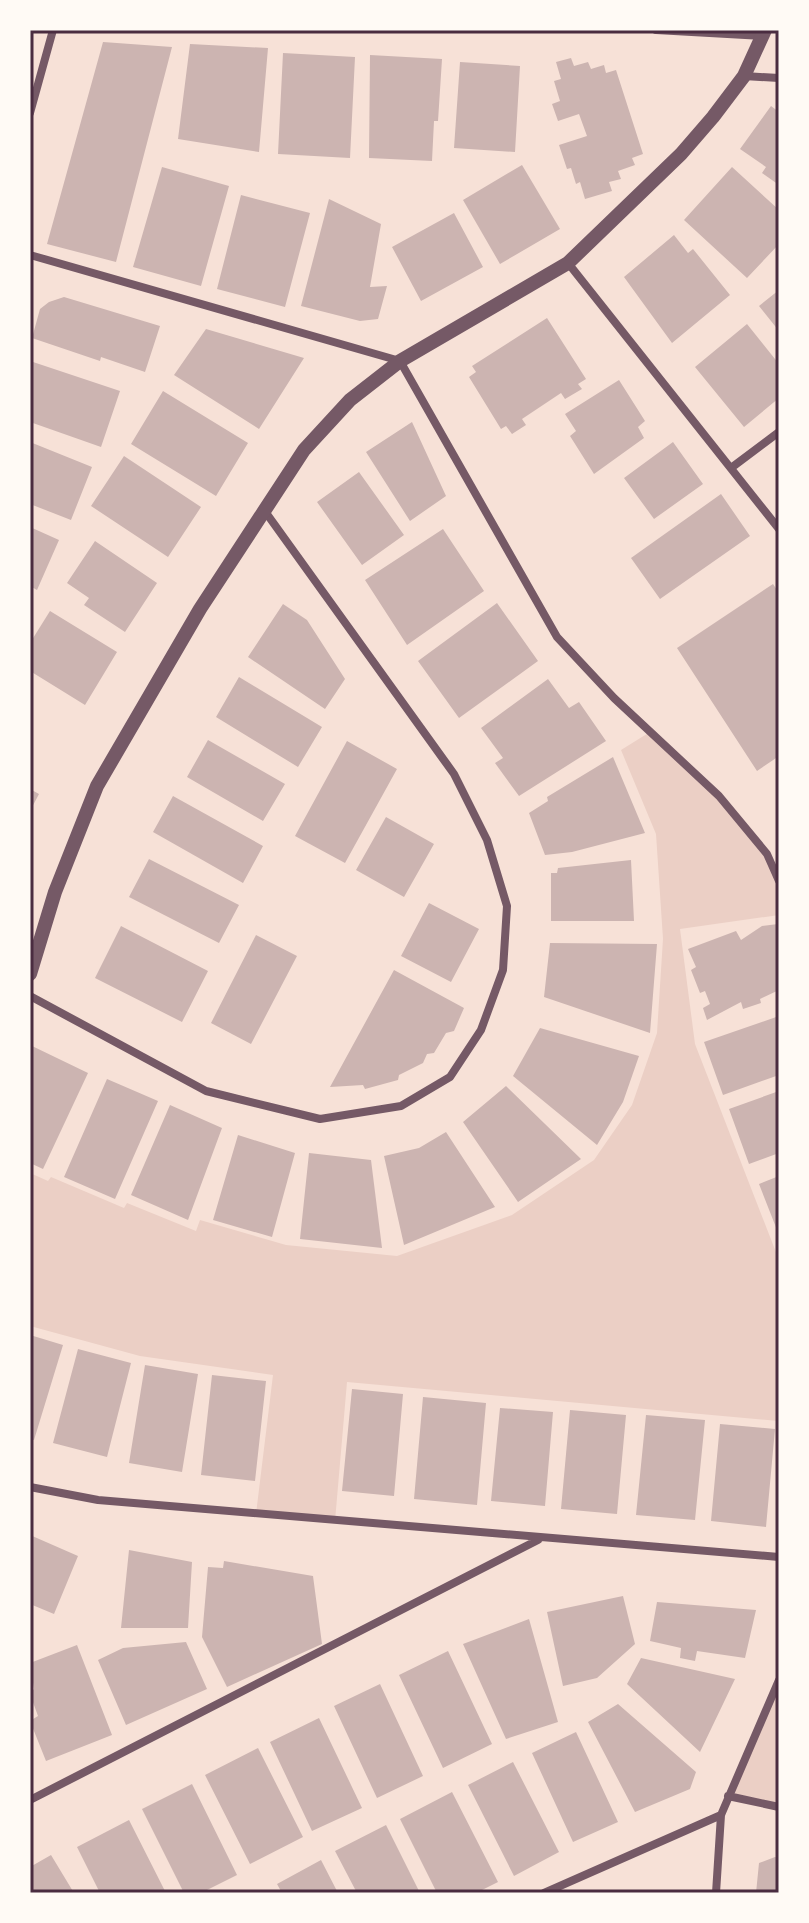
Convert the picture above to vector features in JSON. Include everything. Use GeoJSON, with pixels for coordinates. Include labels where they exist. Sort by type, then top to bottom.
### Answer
{"type":"FeatureCollection","features":[{"type":"Feature","properties":{"kind":"street"},"geometry":{"type":"LineString","coordinates":[[30,113],[53,30]]}},
{"type":"Feature","properties":{"kind":"street"},"geometry":{"type":"LineString","coordinates":[[30,974],[55,892],[97,786],[200,609],[304,450],[350,400],[400,361],[568,263],[681,154],[744,76],[764,33],[656,30]]}},
{"type":"Feature","properties":{"kind":"street"},"geometry":{"type":"LineString","coordinates":[[744,76],[779,78]]}},
{"type":"Feature","properties":{"kind":"street"},"geometry":{"type":"LineString","coordinates":[[30,255],[400,361],[557,637],[614,698],[719,796],[767,854],[779,881]]}},
{"type":"Feature","properties":{"kind":"street"},"geometry":{"type":"LineString","coordinates":[[568,263],[779,529]]}},
{"type":"Feature","properties":{"kind":"street"},"geometry":{"type":"LineString","coordinates":[[731,468],[779,432]]}},
{"type":"Feature","properties":{"kind":"street"},"geometry":{"type":"LineString","coordinates":[[30,996],[206,1091],[320,1119],[401,1106],[450,1077],[481,1030],[503,970],[507,906],[487,840],[454,774],[264,510]]}},
{"type":"Feature","properties":{"kind":"street"},"geometry":{"type":"LineString","coordinates":[[30,1487],[98,1500],[539,1540],[779,1557]]}},
{"type":"Feature","properties":{"kind":"street"},"geometry":{"type":"LineString","coordinates":[[30,1800],[539,1540]]}},
{"type":"Feature","properties":{"kind":"street"},"geometry":{"type":"LineString","coordinates":[[716,1893],[721,1815],[779,1680]]}},
{"type":"Feature","properties":{"kind":"street"},"geometry":{"type":"LineString","coordinates":[[728,1796],[779,1807]]}},
{"type":"Feature","properties":{"kind":"street"},"geometry":{"type":"LineString","coordinates":[[544,1893],[721,1815]]}},
{"type":"Feature","properties":{"kind":"shaded area"},"geometry":{"type":"Polygon","coordinates":[[[650,732],[740,817],[768,857],[778,882],[779,915],[680,929],[695,1044],[779,1260],[779,1421],[347,1382],[335,1521],[256,1514],[273,1375],[140,1356],[30,1326],[30,1173],[48,1181],[51,1177],[124,1208],[127,1203],[196,1231],[200,1220],[286,1245],[397,1256],[512,1215],[594,1160],[632,1105],[657,1033],[663,939],[656,834],[621,750],[650,732]]]}},
{"type":"Feature","properties":{"kind":"shaded area"},"geometry":{"type":"Polygon","coordinates":[[[779,1680],[779,1807],[728,1796],[779,1680]]]}},
{"type":"Feature","properties":{"kind":"building"},"geometry":{"type":"Polygon","coordinates":[[[103,42],[172,47],[116,262],[47,244],[103,42]]]}},
{"type":"Feature","properties":{"kind":"building"},"geometry":{"type":"Polygon","coordinates":[[[190,44],[268,48],[259,152],[178,139],[190,44]]]}},
{"type":"Feature","properties":{"kind":"building"},"geometry":{"type":"Polygon","coordinates":[[[283,53],[355,57],[350,158],[278,154],[283,53]]]}},
{"type":"Feature","properties":{"kind":"building"},"geometry":{"type":"Polygon","coordinates":[[[370,55],[442,59],[432,161],[369,158],[370,55]]]}},
{"type":"Feature","properties":{"kind":"building"},"geometry":{"type":"Polygon","coordinates":[[[571,58],[574,66],[588,62],[591,69],[604,65],[606,73],[616,70],[643,154],[632,158],[635,165],[618,171],[621,179],[609,182],[612,191],[585,199],[580,182],[576,184],[571,168],[567,169],[559,145],[587,136],[579,114],[558,121],[552,104],[560,101],[554,81],[561,79],[556,62],[571,58]]]}},
{"type":"Feature","properties":{"kind":"building"},"geometry":{"type":"Polygon","coordinates":[[[460,62],[520,66],[515,152],[454,148],[460,62]]]}},
{"type":"Feature","properties":{"kind":"building"},"geometry":{"type":"Polygon","coordinates":[[[771,106],[779,112],[779,185],[762,173],[766,167],[740,149],[771,106]]]}},
{"type":"Feature","properties":{"kind":"building"},"geometry":{"type":"Polygon","coordinates":[[[522,165],[560,229],[500,264],[463,200],[522,165]]]}},
{"type":"Feature","properties":{"kind":"building"},"geometry":{"type":"Polygon","coordinates":[[[162,167],[229,186],[201,286],[133,267],[162,167]]]}},
{"type":"Feature","properties":{"kind":"building"},"geometry":{"type":"Polygon","coordinates":[[[732,167],[779,210],[779,244],[747,278],[684,220],[732,167]]]}},
{"type":"Feature","properties":{"kind":"building"},"geometry":{"type":"Polygon","coordinates":[[[241,195],[310,213],[285,307],[217,289],[241,195]]]}},
{"type":"Feature","properties":{"kind":"building"},"geometry":{"type":"Polygon","coordinates":[[[329,199],[381,224],[370,287],[387,286],[378,319],[360,321],[301,306],[329,199]]]}},
{"type":"Feature","properties":{"kind":"building"},"geometry":{"type":"Polygon","coordinates":[[[454,213],[483,267],[421,301],[392,247],[454,213]]]}},
{"type":"Feature","properties":{"kind":"building"},"geometry":{"type":"Polygon","coordinates":[[[674,235],[688,253],[693,249],[730,295],[672,343],[624,277],[674,235]]]}},
{"type":"Feature","properties":{"kind":"building"},"geometry":{"type":"Polygon","coordinates":[[[779,290],[779,331],[759,306],[779,290]]]}},
{"type":"Feature","properties":{"kind":"building"},"geometry":{"type":"Polygon","coordinates":[[[64,297],[160,326],[145,372],[101,357],[100,361],[32,338],[40,309],[64,297]]]}},
{"type":"Feature","properties":{"kind":"building"},"geometry":{"type":"Polygon","coordinates":[[[547,318],[586,379],[578,384],[582,389],[565,399],[561,393],[522,419],[526,425],[512,434],[506,426],[501,429],[469,377],[476,372],[472,366],[547,318]]]}},
{"type":"Feature","properties":{"kind":"building"},"geometry":{"type":"Polygon","coordinates":[[[747,324],[779,364],[779,398],[744,427],[695,367],[747,324]]]}},
{"type":"Feature","properties":{"kind":"building"},"geometry":{"type":"Polygon","coordinates":[[[206,329],[304,358],[259,429],[174,375],[206,329]]]}},
{"type":"Feature","properties":{"kind":"building"},"geometry":{"type":"Polygon","coordinates":[[[30,361],[120,391],[101,447],[30,422],[30,361]]]}},
{"type":"Feature","properties":{"kind":"building"},"geometry":{"type":"Polygon","coordinates":[[[619,380],[645,421],[638,427],[644,438],[594,474],[570,436],[576,431],[565,414],[619,380]]]}},
{"type":"Feature","properties":{"kind":"building"},"geometry":{"type":"Polygon","coordinates":[[[163,391],[248,443],[216,496],[131,444],[163,391]]]}},
{"type":"Feature","properties":{"kind":"building"},"geometry":{"type":"Polygon","coordinates":[[[412,422],[446,496],[410,521],[366,452],[412,422]]]}},
{"type":"Feature","properties":{"kind":"building"},"geometry":{"type":"Polygon","coordinates":[[[30,442],[92,467],[71,520],[30,504],[30,442]]]}},
{"type":"Feature","properties":{"kind":"building"},"geometry":{"type":"Polygon","coordinates":[[[673,442],[703,484],[654,519],[624,478],[673,442]]]}},
{"type":"Feature","properties":{"kind":"building"},"geometry":{"type":"Polygon","coordinates":[[[124,456],[201,507],[168,557],[91,506],[124,456]]]}},
{"type":"Feature","properties":{"kind":"building"},"geometry":{"type":"Polygon","coordinates":[[[359,472],[404,535],[362,565],[317,502],[359,472]]]}},
{"type":"Feature","properties":{"kind":"building"},"geometry":{"type":"Polygon","coordinates":[[[721,494],[750,536],[660,599],[631,558],[721,494]]]}},
{"type":"Feature","properties":{"kind":"building"},"geometry":{"type":"Polygon","coordinates":[[[30,527],[59,540],[37,590],[30,586],[30,527]]]}},
{"type":"Feature","properties":{"kind":"building"},"geometry":{"type":"Polygon","coordinates":[[[443,529],[484,591],[407,645],[365,580],[443,529]]]}},
{"type":"Feature","properties":{"kind":"building"},"geometry":{"type":"Polygon","coordinates":[[[95,541],[157,583],[125,632],[84,605],[89,598],[67,583],[95,541]]]}},
{"type":"Feature","properties":{"kind":"building"},"geometry":{"type":"Polygon","coordinates":[[[773,584],[779,593],[779,756],[757,771],[677,648],[773,584]]]}},
{"type":"Feature","properties":{"kind":"building"},"geometry":{"type":"Polygon","coordinates":[[[497,603],[538,661],[459,718],[418,661],[497,603]]]}},
{"type":"Feature","properties":{"kind":"building"},"geometry":{"type":"Polygon","coordinates":[[[283,604],[307,620],[345,679],[325,709],[248,657],[283,604]]]}},
{"type":"Feature","properties":{"kind":"building"},"geometry":{"type":"Polygon","coordinates":[[[50,611],[117,652],[85,705],[30,671],[30,643],[50,611]]]}},
{"type":"Feature","properties":{"kind":"building"},"geometry":{"type":"Polygon","coordinates":[[[239,677],[322,727],[298,767],[216,717],[239,677]]]}},
{"type":"Feature","properties":{"kind":"building"},"geometry":{"type":"Polygon","coordinates":[[[548,679],[569,708],[579,702],[606,741],[519,796],[495,763],[503,758],[481,728],[548,679]]]}},
{"type":"Feature","properties":{"kind":"building"},"geometry":{"type":"Polygon","coordinates":[[[208,740],[285,784],[263,821],[187,777],[208,740]]]}},
{"type":"Feature","properties":{"kind":"building"},"geometry":{"type":"Polygon","coordinates":[[[347,741],[397,769],[345,863],[295,836],[347,741]]]}},
{"type":"Feature","properties":{"kind":"building"},"geometry":{"type":"Polygon","coordinates":[[[613,757],[645,833],[572,852],[545,855],[529,813],[548,801],[547,797],[613,757]]]}},
{"type":"Feature","properties":{"kind":"building"},"geometry":{"type":"Polygon","coordinates":[[[30,789],[39,794],[30,811],[30,789]]]}},
{"type":"Feature","properties":{"kind":"building"},"geometry":{"type":"Polygon","coordinates":[[[173,796],[263,846],[243,883],[153,832],[173,796]]]}},
{"type":"Feature","properties":{"kind":"building"},"geometry":{"type":"Polygon","coordinates":[[[386,817],[434,844],[404,897],[356,870],[386,817]]]}},
{"type":"Feature","properties":{"kind":"building"},"geometry":{"type":"Polygon","coordinates":[[[149,859],[239,905],[219,943],[129,897],[149,859]]]}},
{"type":"Feature","properties":{"kind":"building"},"geometry":{"type":"Polygon","coordinates":[[[631,860],[634,921],[551,921],[551,873],[557,873],[558,868],[631,860]]]}},
{"type":"Feature","properties":{"kind":"building"},"geometry":{"type":"Polygon","coordinates":[[[429,903],[479,929],[451,982],[401,956],[429,903]]]}},
{"type":"Feature","properties":{"kind":"building"},"geometry":{"type":"Polygon","coordinates":[[[778,924],[779,990],[760,999],[761,1003],[743,1009],[741,1002],[707,1020],[703,1008],[710,1004],[705,991],[700,993],[691,970],[696,967],[688,949],[736,931],[741,940],[762,926],[778,924]]]}},
{"type":"Feature","properties":{"kind":"building"},"geometry":{"type":"Polygon","coordinates":[[[121,926],[208,971],[182,1022],[95,978],[121,926]]]}},
{"type":"Feature","properties":{"kind":"building"},"geometry":{"type":"Polygon","coordinates":[[[256,935],[297,956],[251,1044],[211,1023],[256,935]]]}},
{"type":"Feature","properties":{"kind":"building"},"geometry":{"type":"Polygon","coordinates":[[[550,943],[657,944],[650,1033],[544,997],[550,943]]]}},
{"type":"Feature","properties":{"kind":"building"},"geometry":{"type":"Polygon","coordinates":[[[394,970],[464,1008],[454,1031],[446,1033],[434,1053],[427,1054],[423,1063],[399,1075],[398,1080],[365,1089],[363,1085],[330,1087],[394,970]]]}},
{"type":"Feature","properties":{"kind":"building"},"geometry":{"type":"Polygon","coordinates":[[[779,1016],[779,1075],[723,1095],[704,1042],[779,1016]]]}},
{"type":"Feature","properties":{"kind":"building"},"geometry":{"type":"Polygon","coordinates":[[[540,1028],[639,1056],[623,1102],[597,1145],[513,1076],[540,1028]]]}},
{"type":"Feature","properties":{"kind":"building"},"geometry":{"type":"Polygon","coordinates":[[[30,1045],[88,1073],[43,1169],[30,1163],[30,1045]]]}},
{"type":"Feature","properties":{"kind":"building"},"geometry":{"type":"Polygon","coordinates":[[[107,1079],[158,1101],[115,1199],[64,1177],[107,1079]]]}},
{"type":"Feature","properties":{"kind":"building"},"geometry":{"type":"Polygon","coordinates":[[[506,1086],[581,1159],[518,1202],[463,1122],[506,1086]]]}},
{"type":"Feature","properties":{"kind":"building"},"geometry":{"type":"Polygon","coordinates":[[[779,1091],[779,1153],[749,1164],[729,1109],[779,1091]]]}},
{"type":"Feature","properties":{"kind":"building"},"geometry":{"type":"Polygon","coordinates":[[[170,1105],[222,1128],[188,1220],[131,1195],[170,1105]]]}},
{"type":"Feature","properties":{"kind":"building"},"geometry":{"type":"Polygon","coordinates":[[[446,1132],[495,1207],[404,1245],[384,1156],[419,1148],[446,1132]]]}},
{"type":"Feature","properties":{"kind":"building"},"geometry":{"type":"Polygon","coordinates":[[[238,1135],[295,1153],[272,1237],[213,1220],[238,1135]]]}},
{"type":"Feature","properties":{"kind":"building"},"geometry":{"type":"Polygon","coordinates":[[[309,1153],[371,1160],[382,1248],[300,1239],[309,1153]]]}},
{"type":"Feature","properties":{"kind":"building"},"geometry":{"type":"Polygon","coordinates":[[[779,1176],[779,1235],[759,1184],[779,1176]]]}},
{"type":"Feature","properties":{"kind":"building"},"geometry":{"type":"Polygon","coordinates":[[[30,1335],[63,1345],[34,1440],[30,1439],[30,1335]]]}},
{"type":"Feature","properties":{"kind":"building"},"geometry":{"type":"Polygon","coordinates":[[[78,1349],[131,1363],[107,1457],[53,1443],[78,1349]]]}},
{"type":"Feature","properties":{"kind":"building"},"geometry":{"type":"Polygon","coordinates":[[[145,1365],[198,1374],[182,1472],[129,1463],[145,1365]]]}},
{"type":"Feature","properties":{"kind":"building"},"geometry":{"type":"Polygon","coordinates":[[[212,1375],[266,1381],[255,1481],[201,1475],[212,1375]]]}},
{"type":"Feature","properties":{"kind":"building"},"geometry":{"type":"Polygon","coordinates":[[[352,1389],[403,1394],[394,1496],[342,1491],[352,1389]]]}},
{"type":"Feature","properties":{"kind":"building"},"geometry":{"type":"Polygon","coordinates":[[[423,1397],[486,1403],[477,1505],[414,1499],[423,1397]]]}},
{"type":"Feature","properties":{"kind":"building"},"geometry":{"type":"Polygon","coordinates":[[[500,1408],[553,1412],[545,1506],[491,1501],[500,1408]]]}},
{"type":"Feature","properties":{"kind":"building"},"geometry":{"type":"Polygon","coordinates":[[[570,1410],[626,1415],[617,1514],[561,1509],[570,1410]]]}},
{"type":"Feature","properties":{"kind":"building"},"geometry":{"type":"Polygon","coordinates":[[[646,1415],[705,1420],[695,1520],[636,1515],[646,1415]]]}},
{"type":"Feature","properties":{"kind":"building"},"geometry":{"type":"Polygon","coordinates":[[[720,1424],[775,1429],[766,1527],[711,1521],[720,1424]]]}},
{"type":"Feature","properties":{"kind":"building"},"geometry":{"type":"Polygon","coordinates":[[[30,1535],[78,1556],[54,1614],[30,1604],[30,1535]]]}},
{"type":"Feature","properties":{"kind":"building"},"geometry":{"type":"Polygon","coordinates":[[[129,1550],[192,1562],[188,1628],[121,1628],[129,1550]]]}},
{"type":"Feature","properties":{"kind":"building"},"geometry":{"type":"Polygon","coordinates":[[[224,1561],[313,1576],[322,1644],[227,1687],[202,1637],[208,1567],[223,1568],[224,1561]]]}},
{"type":"Feature","properties":{"kind":"building"},"geometry":{"type":"Polygon","coordinates":[[[623,1596],[635,1644],[597,1678],[563,1686],[547,1612],[623,1596]]]}},
{"type":"Feature","properties":{"kind":"building"},"geometry":{"type":"Polygon","coordinates":[[[657,1602],[756,1610],[745,1658],[697,1651],[695,1661],[680,1658],[681,1648],[650,1641],[657,1602]]]}},
{"type":"Feature","properties":{"kind":"building"},"geometry":{"type":"Polygon","coordinates":[[[529,1619],[558,1722],[506,1739],[463,1644],[529,1619]]]}},
{"type":"Feature","properties":{"kind":"building"},"geometry":{"type":"Polygon","coordinates":[[[186,1642],[207,1689],[126,1725],[98,1660],[123,1648],[186,1642]]]}},
{"type":"Feature","properties":{"kind":"building"},"geometry":{"type":"Polygon","coordinates":[[[77,1645],[112,1735],[46,1761],[30,1721],[38,1716],[30,1694],[34,1689],[30,1663],[77,1645]]]}},
{"type":"Feature","properties":{"kind":"building"},"geometry":{"type":"Polygon","coordinates":[[[448,1651],[492,1744],[443,1768],[399,1675],[448,1651]]]}},
{"type":"Feature","properties":{"kind":"building"},"geometry":{"type":"Polygon","coordinates":[[[641,1658],[735,1679],[700,1752],[627,1684],[641,1658]]]}},
{"type":"Feature","properties":{"kind":"building"},"geometry":{"type":"Polygon","coordinates":[[[380,1684],[423,1776],[377,1798],[334,1706],[380,1684]]]}},
{"type":"Feature","properties":{"kind":"building"},"geometry":{"type":"Polygon","coordinates":[[[618,1704],[696,1772],[690,1789],[635,1812],[588,1722],[618,1704]]]}},
{"type":"Feature","properties":{"kind":"building"},"geometry":{"type":"Polygon","coordinates":[[[319,1718],[362,1808],[312,1831],[270,1742],[319,1718]]]}},
{"type":"Feature","properties":{"kind":"building"},"geometry":{"type":"Polygon","coordinates":[[[576,1732],[618,1822],[573,1842],[532,1753],[576,1732]]]}},
{"type":"Feature","properties":{"kind":"building"},"geometry":{"type":"Polygon","coordinates":[[[258,1748],[303,1837],[250,1864],[205,1775],[258,1748]]]}},
{"type":"Feature","properties":{"kind":"building"},"geometry":{"type":"Polygon","coordinates":[[[513,1762],[559,1852],[514,1876],[468,1785],[513,1762]]]}},
{"type":"Feature","properties":{"kind":"building"},"geometry":{"type":"Polygon","coordinates":[[[192,1784],[237,1875],[201,1893],[184,1893],[142,1809],[192,1784]]]}},
{"type":"Feature","properties":{"kind":"building"},"geometry":{"type":"Polygon","coordinates":[[[452,1792],[498,1882],[476,1893],[437,1893],[400,1819],[452,1792]]]}},
{"type":"Feature","properties":{"kind":"building"},"geometry":{"type":"Polygon","coordinates":[[[129,1820],[166,1893],[100,1893],[77,1847],[129,1820]]]}},
{"type":"Feature","properties":{"kind":"building"},"geometry":{"type":"Polygon","coordinates":[[[386,1825],[420,1893],[357,1893],[335,1851],[386,1825]]]}},
{"type":"Feature","properties":{"kind":"building"},"geometry":{"type":"Polygon","coordinates":[[[51,1855],[74,1893],[30,1893],[30,1867],[51,1855]]]}},
{"type":"Feature","properties":{"kind":"building"},"geometry":{"type":"Polygon","coordinates":[[[779,1858],[779,1893],[756,1893],[759,1863],[779,1858]]]}},
{"type":"Feature","properties":{"kind":"building"},"geometry":{"type":"Polygon","coordinates":[[[321,1860],[338,1893],[282,1893],[277,1884],[321,1860]]]}}]}
